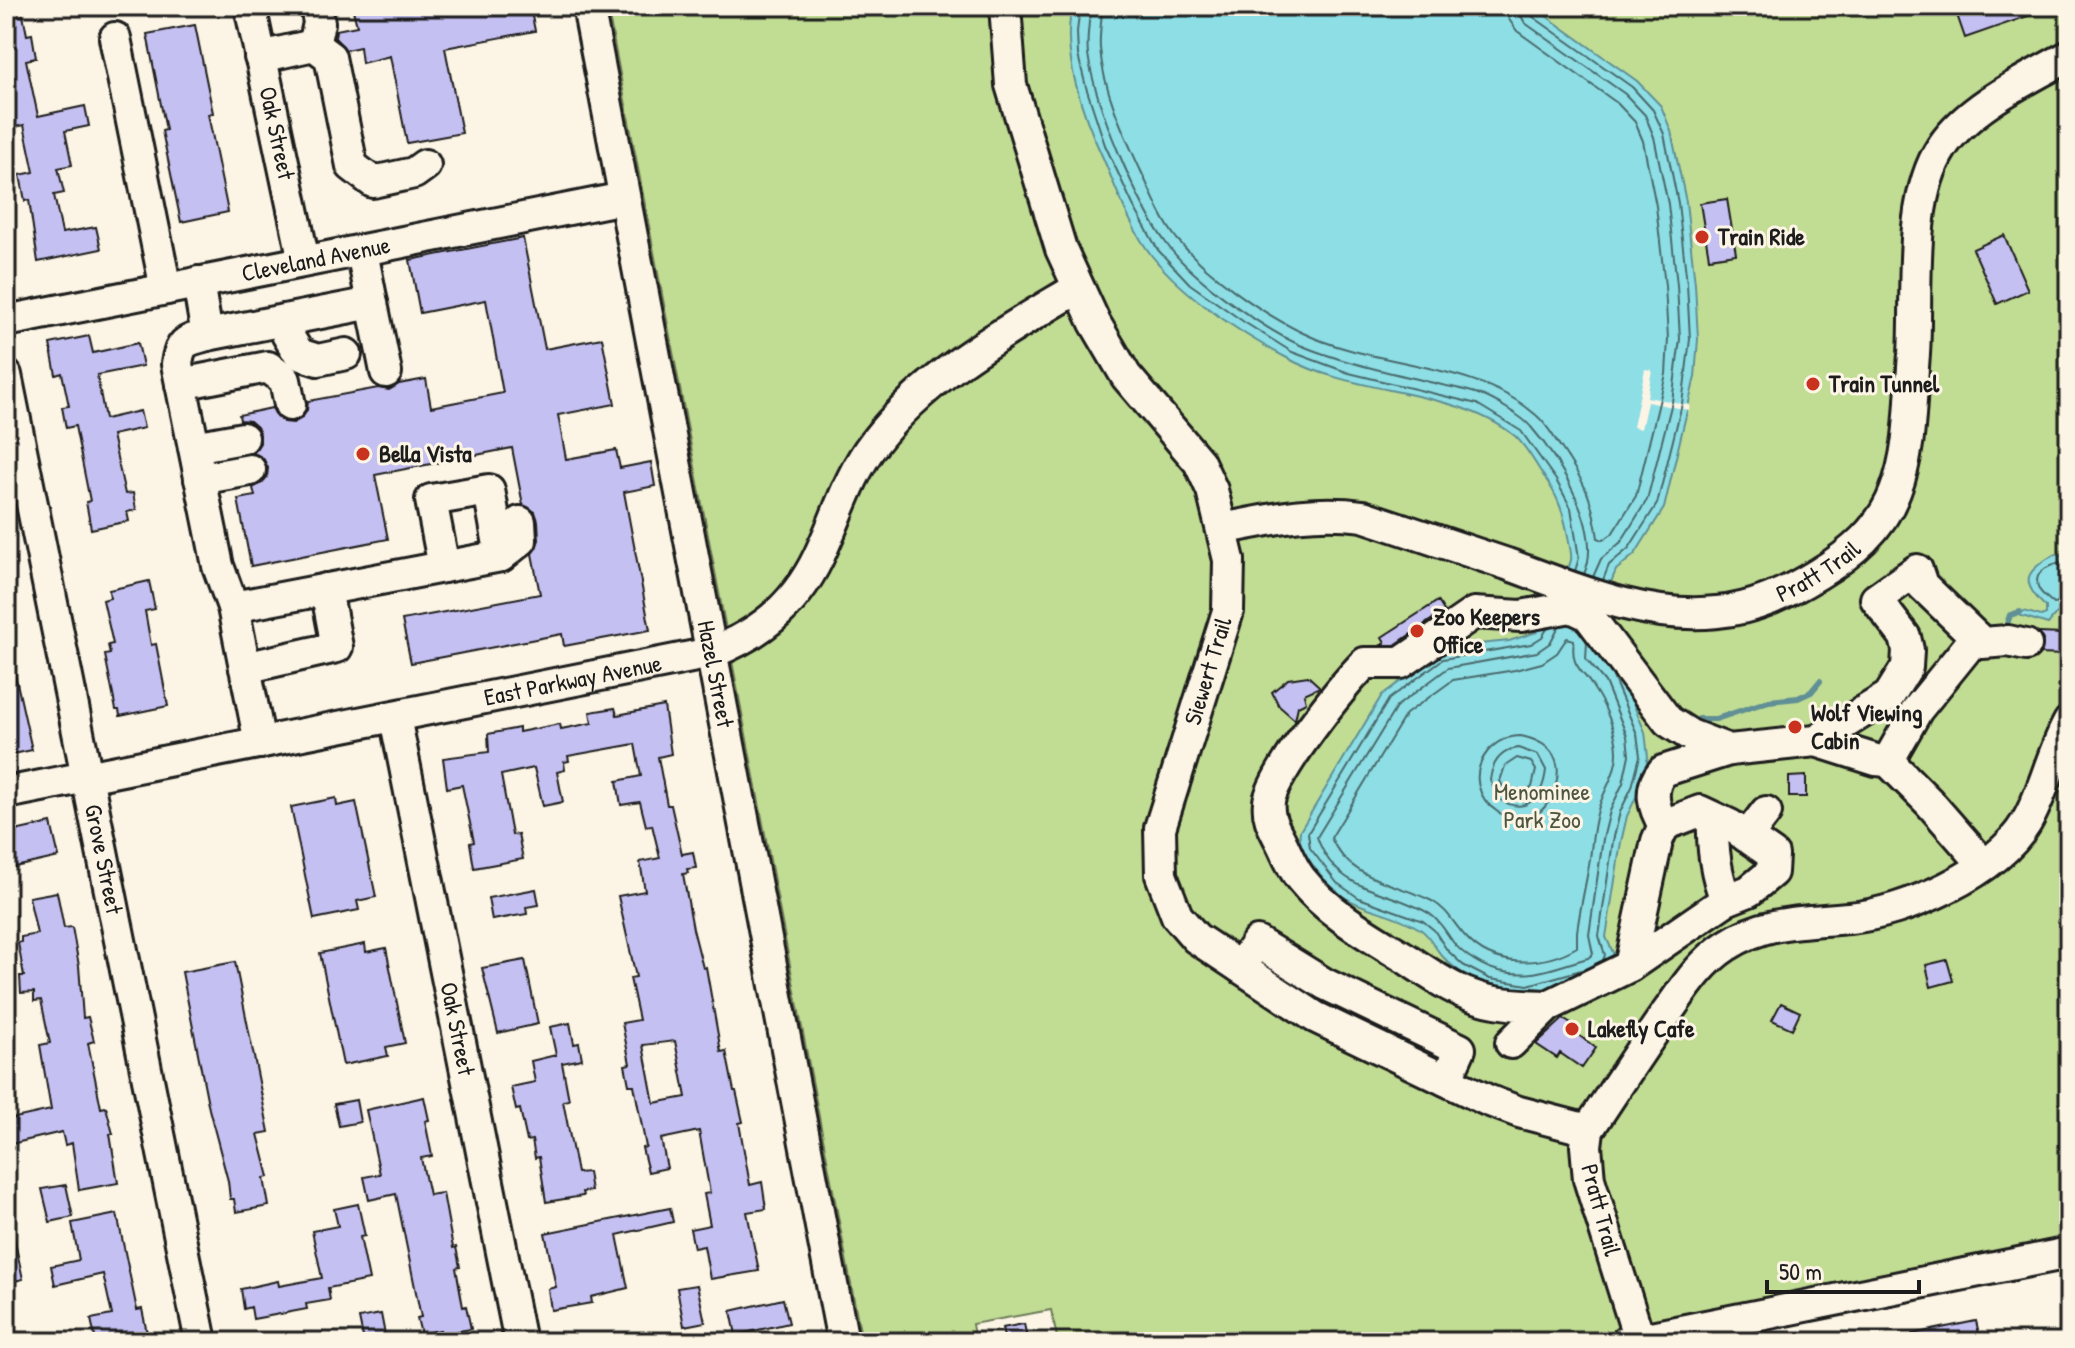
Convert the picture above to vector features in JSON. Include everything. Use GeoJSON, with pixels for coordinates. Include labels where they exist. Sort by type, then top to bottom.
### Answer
{"type":"FeatureCollection","features":[{"type":"Feature","properties":{"kind":"street","name":"Oak Street"},"geometry":{"type":"LineString","coordinates":[[250,6],[304,261]]}},
{"type":"Feature","properties":{"kind":"street"},"geometry":{"type":"LineString","coordinates":[[314,45],[319,23],[316,6]]}},
{"type":"Feature","properties":{"kind":"street","name":"Hazel Street"},"geometry":{"type":"LineString","coordinates":[[588,6],[843,1342]]}},
{"type":"Feature","properties":{"kind":"street","name":"Siewert Trail"},"geometry":{"type":"LineString","coordinates":[[1005,6],[1011,85],[1056,234],[1078,288],[1126,376],[1199,462],[1212,490],[1229,560],[1228,611],[1160,828],[1161,875],[1177,916],[1196,938],[1315,1017],[1519,1112],[1588,1130]]}},
{"type":"Feature","properties":{"kind":"street"},"geometry":{"type":"LineString","coordinates":[[115,38],[166,289]]}},
{"type":"Feature","properties":{"kind":"street"},"geometry":{"type":"LineString","coordinates":[[260,57],[314,45],[330,57],[352,166],[373,182],[414,173],[425,165]]}},
{"type":"Feature","properties":{"kind":"street","name":"Pratt Trail"},"geometry":{"type":"LineString","coordinates":[[1222,529],[1306,513],[1334,512],[1363,516],[1607,599],[1678,613],[1715,613],[1743,608],[1803,584],[1844,558],[1865,540],[1882,519],[1895,494],[1903,468],[1913,365],[1921,205],[1931,168],[1951,133],[1966,120],[2016,85],[2069,56]]}},
{"type":"Feature","properties":{"kind":"street","name":"Cleveland Avenue"},"geometry":{"type":"LineString","coordinates":[[6,321],[624,198]]}},
{"type":"Feature","properties":{"kind":"street"},"geometry":{"type":"LineString","coordinates":[[285,320],[287,334],[299,354],[318,360],[369,356],[372,303],[362,251]]}},
{"type":"Feature","properties":{"kind":"street"},"geometry":{"type":"LineString","coordinates":[[198,282],[207,335]]}},
{"type":"Feature","properties":{"kind":"street","name":"East Parkway Avenue"},"geometry":{"type":"LineString","coordinates":[[6,793],[711,653],[746,639],[789,603],[807,578],[858,467],[874,443],[914,397],[962,360],[1078,288]]}},
{"type":"Feature","properties":{"kind":"street"},"geometry":{"type":"LineString","coordinates":[[260,743],[233,607],[218,566],[200,479],[177,364],[179,350],[187,340],[207,335],[372,303]]}},
{"type":"Feature","properties":{"kind":"street"},"geometry":{"type":"LineString","coordinates":[[181,384],[268,367],[285,380],[290,405]]}},
{"type":"Feature","properties":{"kind":"street","name":"Grove Street"},"geometry":{"type":"LineString","coordinates":[[6,375],[201,1342]]}},
{"type":"Feature","properties":{"kind":"street"},"geometry":{"type":"LineString","coordinates":[[194,447],[243,438]]}},
{"type":"Feature","properties":{"kind":"street"},"geometry":{"type":"LineString","coordinates":[[200,479],[250,470]]}},
{"type":"Feature","properties":{"kind":"street"},"geometry":{"type":"LineString","coordinates":[[233,607],[326,589],[444,567],[501,556],[521,540],[519,513],[510,489],[431,500],[444,567]]}},
{"type":"Feature","properties":{"kind":"street"},"geometry":{"type":"LineString","coordinates":[[489,490],[501,556]]}},
{"type":"Feature","properties":{"kind":"street"},"geometry":{"type":"LineString","coordinates":[[1816,741],[1889,696],[1901,679],[1907,667],[1905,637],[1876,599],[1917,570],[1922,585],[2000,641],[1917,710],[1888,761]]}},
{"type":"Feature","properties":{"kind":"street"},"geometry":{"type":"LineString","coordinates":[[245,668],[337,647],[326,589]]}},
{"type":"Feature","properties":{"kind":"street"},"geometry":{"type":"LineString","coordinates":[[1548,1006],[1500,1004],[1469,995],[1445,983],[1330,908],[1300,878],[1269,820],[1272,787],[1341,687],[1365,663],[1401,663],[1474,613],[1532,615],[1565,607],[1588,615],[1668,721],[1690,735],[1729,750]]}},
{"type":"Feature","properties":{"kind":"street","name":"Oak Street"},"geometry":{"type":"LineString","coordinates":[[395,717],[520,1342]]}},
{"type":"Feature","properties":{"kind":"street","name":"Pratt Trail"},"geometry":{"type":"LineString","coordinates":[[1642,1339],[1589,1179],[1588,1130],[1692,979],[1708,959],[1730,944],[1779,924],[1861,917],[1899,909],[1984,865],[2026,823],[2057,744],[2069,722]]}},
{"type":"Feature","properties":{"kind":"street"},"geometry":{"type":"LineString","coordinates":[[1664,825],[1654,809],[1657,778],[1663,771],[1729,750],[1816,741],[1888,761],[1984,865]]}},
{"type":"Feature","properties":{"kind":"street"},"geometry":{"type":"LineString","coordinates":[[1511,1043],[1548,1006],[1630,966],[1726,900],[1749,891],[1772,872],[1773,855],[1730,825],[1700,811],[1664,825],[1657,841],[1630,966]]}},
{"type":"Feature","properties":{"kind":"street"},"geometry":{"type":"LineString","coordinates":[[1747,837],[1766,812]]}},
{"type":"Feature","properties":{"kind":"street"},"geometry":{"type":"LineString","coordinates":[[1713,819],[1712,845],[1717,879],[1726,900]]}},
{"type":"Feature","properties":{"kind":"street"},"geometry":{"type":"LineString","coordinates":[[1642,1339],[2069,1253]]}},
{"type":"Feature","properties":{"kind":"green space","name":"Menominee Park Zoo"},"geometry":{"type":"Polygon","coordinates":[[[607,6],[2069,6],[2069,1236],[1562,1342],[1058,1342],[1051,1310],[972,1324],[975,1342],[862,1342],[607,6]]]}},
{"type":"Feature","properties":{"kind":"water"},"geometry":{"type":"Polygon","coordinates":[[[1073,6],[1532,6],[1637,81],[1661,106],[1671,131],[1686,202],[1698,339],[1695,377],[1664,508],[1635,554],[1616,570],[1597,616],[1645,732],[1648,757],[1621,842],[1606,937],[1615,957],[1607,968],[1535,993],[1503,990],[1481,983],[1452,965],[1420,929],[1362,906],[1337,892],[1304,852],[1300,831],[1382,695],[1440,652],[1509,641],[1537,632],[1571,560],[1563,516],[1553,491],[1523,445],[1491,420],[1463,408],[1343,379],[1287,358],[1214,313],[1165,271],[1144,245],[1131,221],[1081,104],[1069,43],[1073,6]]]}},
{"type":"Feature","properties":{"kind":"water"},"geometry":{"type":"Polygon","coordinates":[[[2055,554],[2069,557],[2069,609],[2057,613],[2048,624],[2019,615],[2024,611],[2041,616],[2046,614],[2046,607],[2031,590],[2029,577],[2032,571],[2055,554]]]}},
{"type":"Feature","properties":{"kind":"pier"},"geometry":{"type":"Polygon","coordinates":[[[1645,369],[1652,370],[1647,397],[1690,405],[1689,410],[1647,402],[1641,429],[1633,427],[1645,369]]]}},
{"type":"Feature","properties":{"kind":"building"},"geometry":{"type":"Polygon","coordinates":[[[370,6],[530,6],[535,31],[445,48],[462,133],[407,143],[390,56],[362,63],[360,47],[346,50],[335,38],[336,30],[357,26],[353,10],[370,6]]]}},
{"type":"Feature","properties":{"kind":"building"},"geometry":{"type":"Polygon","coordinates":[[[1954,6],[2050,6],[2051,8],[1965,38],[1954,6]]]}},
{"type":"Feature","properties":{"kind":"building"},"geometry":{"type":"Polygon","coordinates":[[[23,15],[27,35],[32,34],[36,58],[26,60],[38,116],[85,106],[89,126],[65,131],[72,165],[58,168],[64,193],[54,195],[62,233],[96,227],[101,249],[38,262],[29,200],[25,201],[20,175],[34,172],[24,125],[11,128],[7,110],[6,18],[23,15]]]}},
{"type":"Feature","properties":{"kind":"building"},"geometry":{"type":"Polygon","coordinates":[[[195,25],[213,113],[208,114],[228,212],[181,222],[162,131],[166,130],[147,34],[195,25]]]}},
{"type":"Feature","properties":{"kind":"building"},"geometry":{"type":"Polygon","coordinates":[[[1727,199],[1736,254],[1709,258],[1700,203],[1727,199]]]}},
{"type":"Feature","properties":{"kind":"building"},"geometry":{"type":"Polygon","coordinates":[[[2004,235],[2028,290],[1997,304],[1973,249],[2004,235]]]}},
{"type":"Feature","properties":{"kind":"building","name":"Bella Vista"},"geometry":{"type":"Polygon","coordinates":[[[523,238],[545,349],[602,338],[615,404],[558,415],[566,459],[616,450],[620,468],[651,462],[655,486],[624,492],[650,630],[564,646],[562,634],[411,663],[402,620],[540,594],[532,554],[539,540],[538,521],[535,512],[523,505],[512,448],[375,475],[388,539],[251,566],[238,499],[255,496],[253,488],[267,477],[268,468],[263,458],[253,453],[260,443],[257,427],[250,421],[240,420],[239,415],[272,408],[284,422],[293,423],[302,418],[308,401],[378,388],[389,390],[399,384],[426,379],[431,407],[503,393],[486,300],[420,313],[410,260],[523,238]]]}},
{"type":"Feature","properties":{"kind":"building"},"geometry":{"type":"Polygon","coordinates":[[[89,336],[93,353],[138,343],[143,366],[97,375],[105,419],[140,411],[144,428],[112,435],[125,494],[133,493],[136,510],[127,512],[129,521],[91,529],[86,502],[90,501],[75,426],[66,428],[62,407],[69,406],[62,373],[56,375],[50,344],[89,336]]]}},
{"type":"Feature","properties":{"kind":"building"},"geometry":{"type":"Polygon","coordinates":[[[149,581],[155,609],[145,611],[151,645],[156,644],[168,706],[120,716],[119,710],[116,710],[105,655],[110,654],[108,645],[113,644],[103,600],[110,598],[109,590],[149,581]]]}},
{"type":"Feature","properties":{"kind":"building"},"geometry":{"type":"Polygon","coordinates":[[[1438,601],[1444,611],[1395,645],[1381,645],[1385,642],[1382,637],[1438,601]]]}},
{"type":"Feature","properties":{"kind":"building"},"geometry":{"type":"Polygon","coordinates":[[[2039,633],[2062,634],[2062,655],[2041,654],[2043,640],[2039,633]]]}},
{"type":"Feature","properties":{"kind":"building"},"geometry":{"type":"Polygon","coordinates":[[[13,665],[32,750],[9,755],[6,743],[6,666],[13,665]]]}},
{"type":"Feature","properties":{"kind":"building"},"geometry":{"type":"Polygon","coordinates":[[[1308,676],[1320,687],[1304,694],[1306,702],[1298,706],[1295,720],[1279,706],[1272,692],[1288,679],[1308,676]]]}},
{"type":"Feature","properties":{"kind":"building"},"geometry":{"type":"Polygon","coordinates":[[[664,706],[671,754],[658,757],[667,805],[671,805],[682,854],[693,852],[696,868],[687,869],[688,873],[683,874],[693,929],[703,968],[706,967],[721,1052],[726,1051],[743,1122],[739,1123],[750,1185],[762,1182],[766,1209],[747,1212],[759,1271],[710,1279],[704,1246],[694,1248],[690,1229],[710,1225],[704,1194],[710,1193],[699,1131],[661,1139],[667,1168],[648,1172],[642,1148],[646,1147],[634,1085],[629,1085],[625,1065],[630,1064],[622,1023],[639,1020],[630,978],[636,977],[618,896],[645,891],[640,862],[660,858],[652,825],[646,826],[640,802],[621,805],[617,781],[641,776],[635,744],[568,756],[569,761],[564,762],[565,770],[557,772],[563,802],[543,806],[534,768],[501,775],[512,835],[518,834],[523,859],[474,868],[470,843],[474,842],[462,785],[447,788],[443,758],[489,752],[488,734],[560,724],[561,729],[592,723],[590,712],[615,708],[617,715],[664,706]],[[675,1041],[643,1045],[654,1103],[686,1097],[675,1041]]]}},
{"type":"Feature","properties":{"kind":"building"},"geometry":{"type":"Polygon","coordinates":[[[1806,776],[1806,797],[1789,797],[1789,777],[1806,776]]]}},
{"type":"Feature","properties":{"kind":"building"},"geometry":{"type":"Polygon","coordinates":[[[336,798],[337,806],[356,802],[376,897],[357,901],[359,910],[314,919],[291,807],[336,798]]]}},
{"type":"Feature","properties":{"kind":"building"},"geometry":{"type":"Polygon","coordinates":[[[51,823],[59,857],[6,869],[6,833],[51,823]]]}},
{"type":"Feature","properties":{"kind":"building"},"geometry":{"type":"Polygon","coordinates":[[[536,889],[539,905],[526,907],[527,914],[492,920],[488,898],[536,889]]]}},
{"type":"Feature","properties":{"kind":"building"},"geometry":{"type":"Polygon","coordinates":[[[57,892],[64,928],[72,927],[83,1018],[88,1017],[94,1041],[88,1043],[101,1108],[106,1107],[113,1134],[110,1134],[118,1183],[79,1190],[72,1143],[65,1145],[62,1132],[11,1144],[10,1139],[6,1140],[6,1120],[51,1110],[40,1045],[50,1043],[41,1000],[34,1001],[34,992],[21,993],[20,976],[24,976],[18,943],[21,937],[37,934],[29,897],[57,892]]]}},
{"type":"Feature","properties":{"kind":"building"},"geometry":{"type":"Polygon","coordinates":[[[365,944],[366,952],[386,948],[405,1043],[386,1047],[388,1056],[343,1065],[320,953],[365,944]]]}},
{"type":"Feature","properties":{"kind":"building"},"geometry":{"type":"Polygon","coordinates":[[[525,960],[538,1024],[498,1033],[482,968],[525,960]]]}},
{"type":"Feature","properties":{"kind":"building"},"geometry":{"type":"Polygon","coordinates":[[[1947,960],[1953,981],[1931,987],[1926,965],[1947,960]]]}},
{"type":"Feature","properties":{"kind":"building"},"geometry":{"type":"Polygon","coordinates":[[[235,962],[269,1132],[258,1134],[269,1177],[264,1178],[269,1206],[236,1212],[234,1199],[230,1199],[209,1109],[182,972],[235,962]]]}},
{"type":"Feature","properties":{"kind":"building"},"geometry":{"type":"Polygon","coordinates":[[[1781,1003],[1800,1012],[1792,1029],[1772,1020],[1781,1003]]]}},
{"type":"Feature","properties":{"kind":"building"},"geometry":{"type":"Polygon","coordinates":[[[1563,1019],[1579,1029],[1576,1033],[1596,1048],[1582,1068],[1560,1053],[1557,1058],[1536,1044],[1563,1019]]]}},
{"type":"Feature","properties":{"kind":"building"},"geometry":{"type":"Polygon","coordinates":[[[570,1023],[574,1044],[579,1043],[582,1059],[562,1063],[569,1100],[563,1101],[577,1173],[588,1172],[591,1191],[582,1192],[583,1196],[546,1202],[539,1157],[535,1158],[532,1140],[527,1141],[511,1087],[535,1082],[531,1061],[556,1055],[550,1027],[570,1023]]]}},
{"type":"Feature","properties":{"kind":"building"},"geometry":{"type":"Polygon","coordinates":[[[424,1097],[432,1156],[421,1158],[429,1195],[443,1193],[453,1248],[456,1247],[460,1267],[456,1268],[463,1307],[466,1306],[471,1329],[441,1334],[440,1330],[421,1334],[417,1318],[421,1317],[396,1194],[369,1200],[364,1177],[380,1174],[366,1110],[424,1097]]]}},
{"type":"Feature","properties":{"kind":"building"},"geometry":{"type":"Polygon","coordinates":[[[356,1100],[360,1122],[339,1126],[334,1104],[356,1100]]]}},
{"type":"Feature","properties":{"kind":"building"},"geometry":{"type":"Polygon","coordinates":[[[66,1185],[73,1217],[50,1222],[42,1189],[66,1185]]]}},
{"type":"Feature","properties":{"kind":"building"},"geometry":{"type":"Polygon","coordinates":[[[358,1204],[365,1236],[360,1237],[369,1280],[328,1288],[330,1300],[306,1304],[307,1309],[253,1319],[251,1307],[244,1309],[241,1289],[278,1281],[279,1286],[322,1278],[312,1231],[338,1226],[334,1209],[358,1204]]]}},
{"type":"Feature","properties":{"kind":"building"},"geometry":{"type":"Polygon","coordinates":[[[670,1208],[673,1222],[617,1235],[628,1288],[591,1297],[592,1303],[551,1310],[548,1289],[556,1287],[545,1233],[670,1208]]]}},
{"type":"Feature","properties":{"kind":"building"},"geometry":{"type":"Polygon","coordinates":[[[117,1214],[137,1310],[142,1309],[147,1333],[132,1336],[133,1342],[96,1342],[91,1319],[112,1315],[103,1274],[55,1285],[51,1266],[79,1260],[72,1223],[117,1214]]]}},
{"type":"Feature","properties":{"kind":"building"},"geometry":{"type":"Polygon","coordinates":[[[13,1233],[23,1279],[6,1283],[6,1234],[13,1233]]]}},
{"type":"Feature","properties":{"kind":"building"},"geometry":{"type":"Polygon","coordinates":[[[697,1285],[705,1322],[684,1326],[677,1288],[697,1285]]]}},
{"type":"Feature","properties":{"kind":"building"},"geometry":{"type":"Polygon","coordinates":[[[783,1299],[789,1323],[736,1335],[731,1311],[783,1299]]]}},
{"type":"Feature","properties":{"kind":"building"},"geometry":{"type":"Polygon","coordinates":[[[381,1314],[386,1340],[364,1342],[359,1318],[381,1314]]]}},
{"type":"Feature","properties":{"kind":"building"},"geometry":{"type":"Polygon","coordinates":[[[1976,1321],[1981,1342],[1912,1342],[1912,1334],[1976,1321]]]}},
{"type":"Feature","properties":{"kind":"building"},"geometry":{"type":"Polygon","coordinates":[[[1024,1324],[1028,1342],[1005,1342],[1002,1328],[1024,1324]]]}},
{"type":"Feature","properties":{"kind":"waterway"},"geometry":{"type":"LineString","coordinates":[[2004,633],[2010,615],[2020,612]]}},
{"type":"Feature","properties":{"kind":"waterway"},"geometry":{"type":"LineString","coordinates":[[1699,719],[1716,719],[1769,701],[1798,698],[1811,692],[1820,681]]}},
{"type":"Feature","properties":{"kind":"place","name":"Train Ride"},"geometry":{"type":"Point","coordinates":[1702,237]}},
{"type":"Feature","properties":{"kind":"place","name":"Train Tunnel"},"geometry":{"type":"Point","coordinates":[1813,384]}},
{"type":"Feature","properties":{"kind":"place","name":"Bella Vista"},"geometry":{"type":"Point","coordinates":[363,454]}},
{"type":"Feature","properties":{"kind":"place","name":"Zoo Keepers Office"},"geometry":{"type":"Point","coordinates":[1417,631]}},
{"type":"Feature","properties":{"kind":"place","name":"Wolf Viewing Cabin"},"geometry":{"type":"Point","coordinates":[1795,727]}},
{"type":"Feature","properties":{"kind":"place","name":"Lakefly Cafe"},"geometry":{"type":"Point","coordinates":[1572,1029]}}]}
